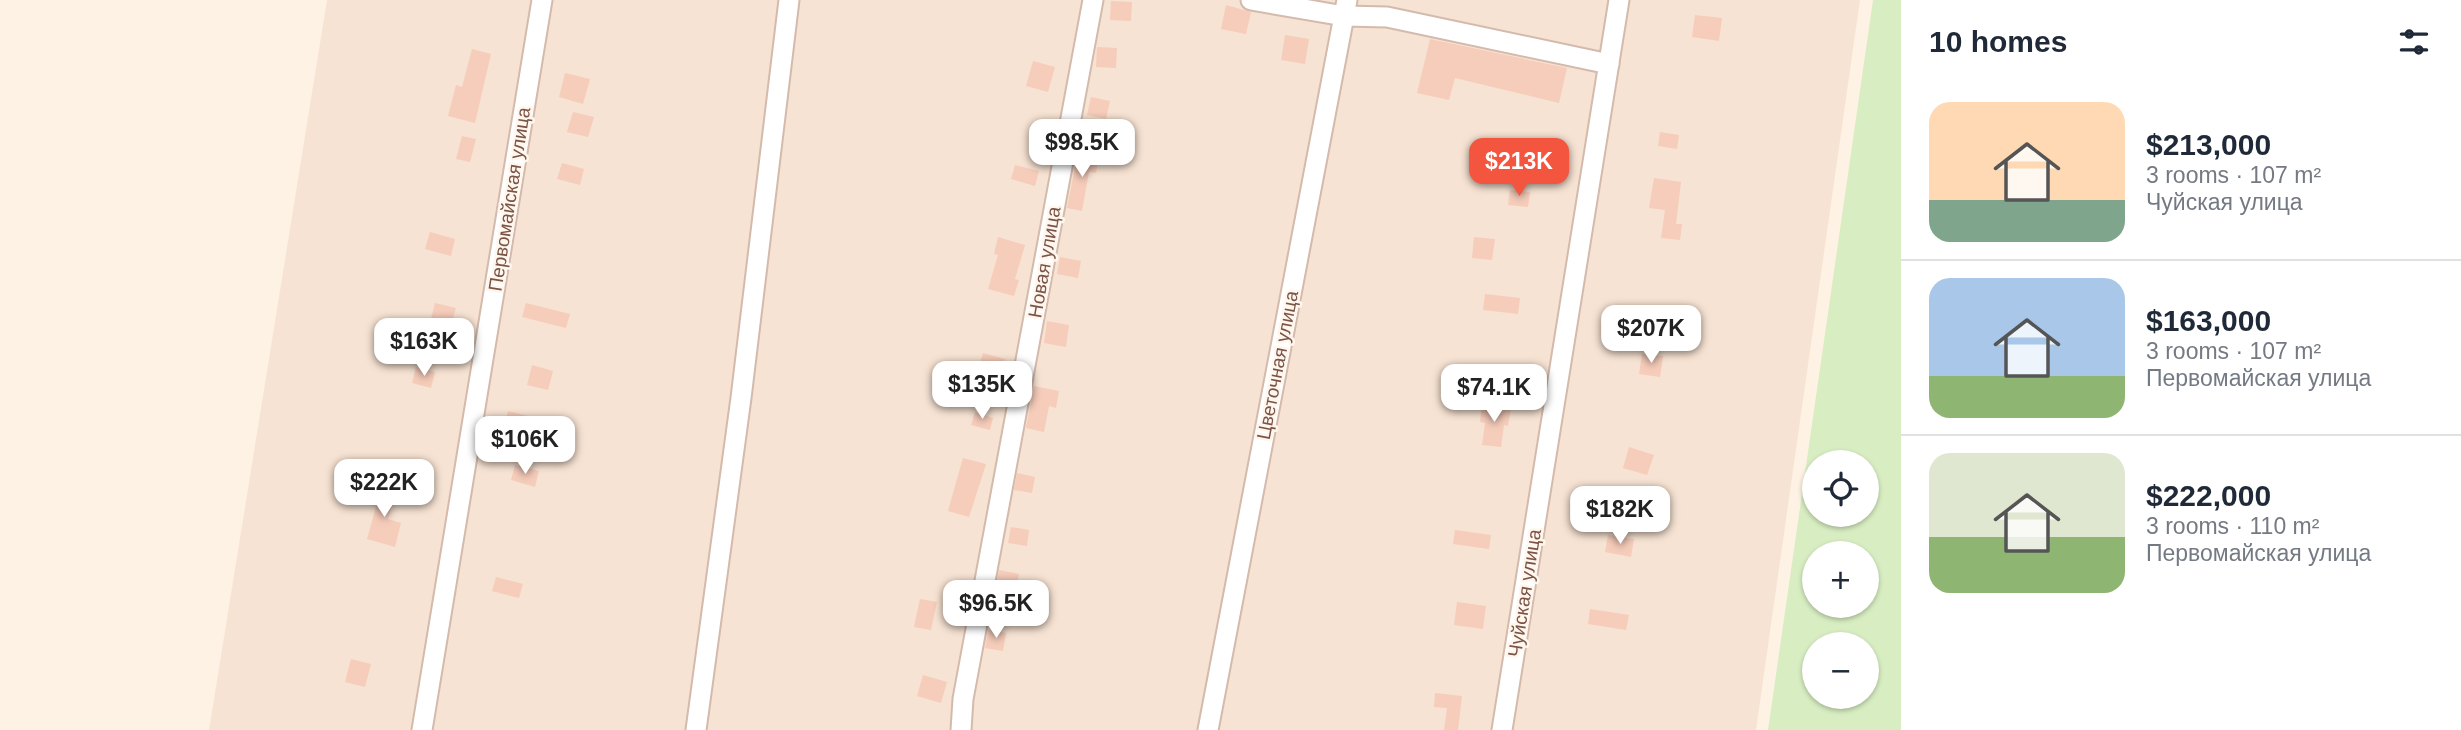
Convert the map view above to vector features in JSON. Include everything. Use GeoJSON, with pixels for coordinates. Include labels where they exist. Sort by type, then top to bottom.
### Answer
{"type":"FeatureCollection","features":[{"type":"Feature","properties":{"kind":"street","name":"Первомайская улица"},"geometry":{"type":"LineString","coordinates":[[422,730],[542,0]]}},
{"type":"Feature","properties":{"kind":"street"},"geometry":{"type":"LineString","coordinates":[[696,730],[789,0]]}},
{"type":"Feature","properties":{"kind":"street","name":"Новая улица"},"geometry":{"type":"LineString","coordinates":[[961,730],[963,699],[1093,0]]}},
{"type":"Feature","properties":{"kind":"street"},"geometry":{"type":"LineString","coordinates":[[1251,0],[1345,8],[1609,64]]}},
{"type":"Feature","properties":{"kind":"street","name":"Чуйская улица"},"geometry":{"type":"LineString","coordinates":[[1502,730],[1619,0]]}},
{"type":"Feature","properties":{"kind":"street","name":"Цветочная улица"},"geometry":{"type":"LineString","coordinates":[[1208,730],[1345,8]]}},
{"type":"Feature","properties":{"kind":"shaded area"},"geometry":{"type":"Polygon","coordinates":[[[327,0],[1860,0],[1756,730],[209,730],[327,0]]]}},
{"type":"Feature","properties":{"kind":"green space"},"geometry":{"type":"Polygon","coordinates":[[[1873,0],[1901,0],[1901,730],[1768,730],[1802,494],[1802,527],[1879,527],[1879,450],[1808,450],[1873,0]]]}},
{"type":"Feature","properties":{"kind":"building"},"geometry":{"type":"Polygon","coordinates":[[[1111,1],[1132,2],[1131,21],[1110,20],[1111,1]]]}},
{"type":"Feature","properties":{"kind":"building"},"geometry":{"type":"Polygon","coordinates":[[[1226,5],[1251,12],[1246,34],[1221,29],[1226,5]]]}},
{"type":"Feature","properties":{"kind":"building"},"geometry":{"type":"Polygon","coordinates":[[[1695,15],[1722,18],[1719,41],[1692,37],[1695,15]]]}},
{"type":"Feature","properties":{"kind":"building"},"geometry":{"type":"Polygon","coordinates":[[[1285,35],[1309,39],[1305,64],[1281,60],[1285,35]]]}},
{"type":"Feature","properties":{"kind":"building"},"geometry":{"type":"Polygon","coordinates":[[[1430,39],[1567,68],[1559,103],[1455,78],[1449,100],[1417,93],[1430,39]]]}},
{"type":"Feature","properties":{"kind":"building"},"geometry":{"type":"Polygon","coordinates":[[[1097,47],[1117,48],[1116,68],[1096,67],[1097,47]]]}},
{"type":"Feature","properties":{"kind":"building"},"geometry":{"type":"Polygon","coordinates":[[[472,49],[491,54],[475,123],[448,116],[456,85],[462,87],[472,49]]]}},
{"type":"Feature","properties":{"kind":"building"},"geometry":{"type":"Polygon","coordinates":[[[1033,61],[1055,67],[1048,92],[1026,86],[1033,61]]]}},
{"type":"Feature","properties":{"kind":"building"},"geometry":{"type":"Polygon","coordinates":[[[565,73],[590,79],[583,104],[559,97],[565,73]]]}},
{"type":"Feature","properties":{"kind":"building"},"geometry":{"type":"Polygon","coordinates":[[[1091,97],[1110,101],[1106,119],[1087,115],[1091,97]]]}},
{"type":"Feature","properties":{"kind":"building"},"geometry":{"type":"Polygon","coordinates":[[[573,112],[594,117],[588,137],[567,132],[573,112]]]}},
{"type":"Feature","properties":{"kind":"building"},"geometry":{"type":"Polygon","coordinates":[[[1660,132],[1679,135],[1677,149],[1658,146],[1660,132]]]}},
{"type":"Feature","properties":{"kind":"building"},"geometry":{"type":"Polygon","coordinates":[[[462,136],[476,139],[470,162],[456,159],[462,136]]]}},
{"type":"Feature","properties":{"kind":"building"},"geometry":{"type":"Polygon","coordinates":[[[1502,138],[1554,145],[1551,165],[1499,159],[1502,138]]]}},
{"type":"Feature","properties":{"kind":"building"},"geometry":{"type":"Polygon","coordinates":[[[1078,151],[1099,155],[1096,173],[1089,172],[1082,211],[1067,208],[1078,151]]]}},
{"type":"Feature","properties":{"kind":"building"},"geometry":{"type":"Polygon","coordinates":[[[562,163],[584,169],[580,185],[557,179],[562,163]]]}},
{"type":"Feature","properties":{"kind":"building"},"geometry":{"type":"Polygon","coordinates":[[[1015,165],[1039,171],[1035,186],[1011,179],[1015,165]]]}},
{"type":"Feature","properties":{"kind":"building"},"geometry":{"type":"Polygon","coordinates":[[[1654,178],[1681,182],[1676,224],[1682,224],[1680,240],[1661,238],[1665,210],[1649,208],[1654,178]]]}},
{"type":"Feature","properties":{"kind":"building"},"geometry":{"type":"Polygon","coordinates":[[[1510,190],[1530,192],[1528,207],[1508,205],[1510,190]]]}},
{"type":"Feature","properties":{"kind":"building"},"geometry":{"type":"Polygon","coordinates":[[[430,232],[455,239],[451,256],[425,249],[430,232]]]}},
{"type":"Feature","properties":{"kind":"building"},"geometry":{"type":"Polygon","coordinates":[[[998,237],[1025,245],[1015,279],[1019,280],[1014,296],[988,289],[998,255],[994,254],[998,237]]]}},
{"type":"Feature","properties":{"kind":"building"},"geometry":{"type":"Polygon","coordinates":[[[1474,237],[1495,239],[1492,260],[1472,258],[1474,237]]]}},
{"type":"Feature","properties":{"kind":"building"},"geometry":{"type":"Polygon","coordinates":[[[1060,257],[1081,261],[1078,278],[1057,274],[1060,257]]]}},
{"type":"Feature","properties":{"kind":"building"},"geometry":{"type":"Polygon","coordinates":[[[1485,294],[1520,298],[1518,314],[1483,310],[1485,294]]]}},
{"type":"Feature","properties":{"kind":"building"},"geometry":{"type":"Polygon","coordinates":[[[435,303],[456,308],[450,328],[430,323],[435,303]]]}},
{"type":"Feature","properties":{"kind":"building"},"geometry":{"type":"Polygon","coordinates":[[[526,303],[570,314],[566,328],[522,317],[526,303]]]}},
{"type":"Feature","properties":{"kind":"building"},"geometry":{"type":"Polygon","coordinates":[[[1047,321],[1069,325],[1066,347],[1044,343],[1047,321]]]}},
{"type":"Feature","properties":{"kind":"building"},"geometry":{"type":"Polygon","coordinates":[[[983,353],[1005,359],[999,380],[977,374],[983,353]]]}},
{"type":"Feature","properties":{"kind":"building"},"geometry":{"type":"Polygon","coordinates":[[[1642,354],[1663,356],[1660,377],[1639,374],[1642,354]]]}},
{"type":"Feature","properties":{"kind":"building"},"geometry":{"type":"Polygon","coordinates":[[[532,365],[553,371],[548,390],[527,385],[532,365]]]}},
{"type":"Feature","properties":{"kind":"building"},"geometry":{"type":"Polygon","coordinates":[[[416,367],[435,372],[431,388],[412,383],[416,367]]]}},
{"type":"Feature","properties":{"kind":"building"},"geometry":{"type":"Polygon","coordinates":[[[1034,386],[1059,391],[1056,408],[1049,406],[1044,432],[1026,428],[1034,386]]]}},
{"type":"Feature","properties":{"kind":"building"},"geometry":{"type":"Polygon","coordinates":[[[1482,405],[1511,408],[1508,426],[1504,425],[1501,447],[1482,445],[1485,423],[1480,422],[1482,405]]]}},
{"type":"Feature","properties":{"kind":"building"},"geometry":{"type":"Polygon","coordinates":[[[508,411],[548,421],[543,444],[503,433],[508,411]]]}},
{"type":"Feature","properties":{"kind":"building"},"geometry":{"type":"Polygon","coordinates":[[[975,412],[993,418],[990,430],[971,425],[975,412]]]}},
{"type":"Feature","properties":{"kind":"building"},"geometry":{"type":"Polygon","coordinates":[[[1629,447],[1654,455],[1647,475],[1623,468],[1629,447]]]}},
{"type":"Feature","properties":{"kind":"building"},"geometry":{"type":"Polygon","coordinates":[[[963,458],[986,464],[969,517],[948,511],[963,458]]]}},
{"type":"Feature","properties":{"kind":"building"},"geometry":{"type":"Polygon","coordinates":[[[515,465],[539,471],[535,487],[511,480],[515,465]]]}},
{"type":"Feature","properties":{"kind":"building"},"geometry":{"type":"Polygon","coordinates":[[[1017,473],[1035,477],[1032,493],[1014,490],[1017,473]]]}},
{"type":"Feature","properties":{"kind":"building"},"geometry":{"type":"Polygon","coordinates":[[[379,485],[397,489],[388,519],[401,523],[395,547],[367,539],[378,500],[375,499],[379,485]]]}},
{"type":"Feature","properties":{"kind":"building"},"geometry":{"type":"Polygon","coordinates":[[[1011,527],[1029,530],[1027,546],[1008,543],[1011,527]]]}},
{"type":"Feature","properties":{"kind":"building"},"geometry":{"type":"Polygon","coordinates":[[[1455,530],[1491,535],[1489,549],[1453,544],[1455,530]]]}},
{"type":"Feature","properties":{"kind":"building"},"geometry":{"type":"Polygon","coordinates":[[[1608,535],[1634,539],[1631,557],[1605,552],[1608,535]]]}},
{"type":"Feature","properties":{"kind":"building"},"geometry":{"type":"Polygon","coordinates":[[[999,570],[1019,574],[1016,590],[996,586],[999,570]]]}},
{"type":"Feature","properties":{"kind":"building"},"geometry":{"type":"Polygon","coordinates":[[[496,577],[523,584],[519,598],[492,591],[496,577]]]}},
{"type":"Feature","properties":{"kind":"building"},"geometry":{"type":"Polygon","coordinates":[[[920,599],[937,602],[931,630],[914,627],[920,599]]]}},
{"type":"Feature","properties":{"kind":"building"},"geometry":{"type":"Polygon","coordinates":[[[1457,602],[1486,606],[1483,629],[1454,625],[1457,602]]]}},
{"type":"Feature","properties":{"kind":"building"},"geometry":{"type":"Polygon","coordinates":[[[1590,609],[1629,615],[1626,630],[1588,624],[1590,609]]]}},
{"type":"Feature","properties":{"kind":"building"},"geometry":{"type":"Polygon","coordinates":[[[988,630],[1006,633],[1003,651],[985,648],[988,630]]]}},
{"type":"Feature","properties":{"kind":"building"},"geometry":{"type":"Polygon","coordinates":[[[351,659],[371,664],[365,687],[345,682],[351,659]]]}},
{"type":"Feature","properties":{"kind":"building"},"geometry":{"type":"Polygon","coordinates":[[[923,675],[947,682],[941,703],[917,696],[923,675]]]}},
{"type":"Feature","properties":{"kind":"building"},"geometry":{"type":"Polygon","coordinates":[[[1435,693],[1462,696],[1458,730],[1444,730],[1447,708],[1434,707],[1435,693]]]}}]}
